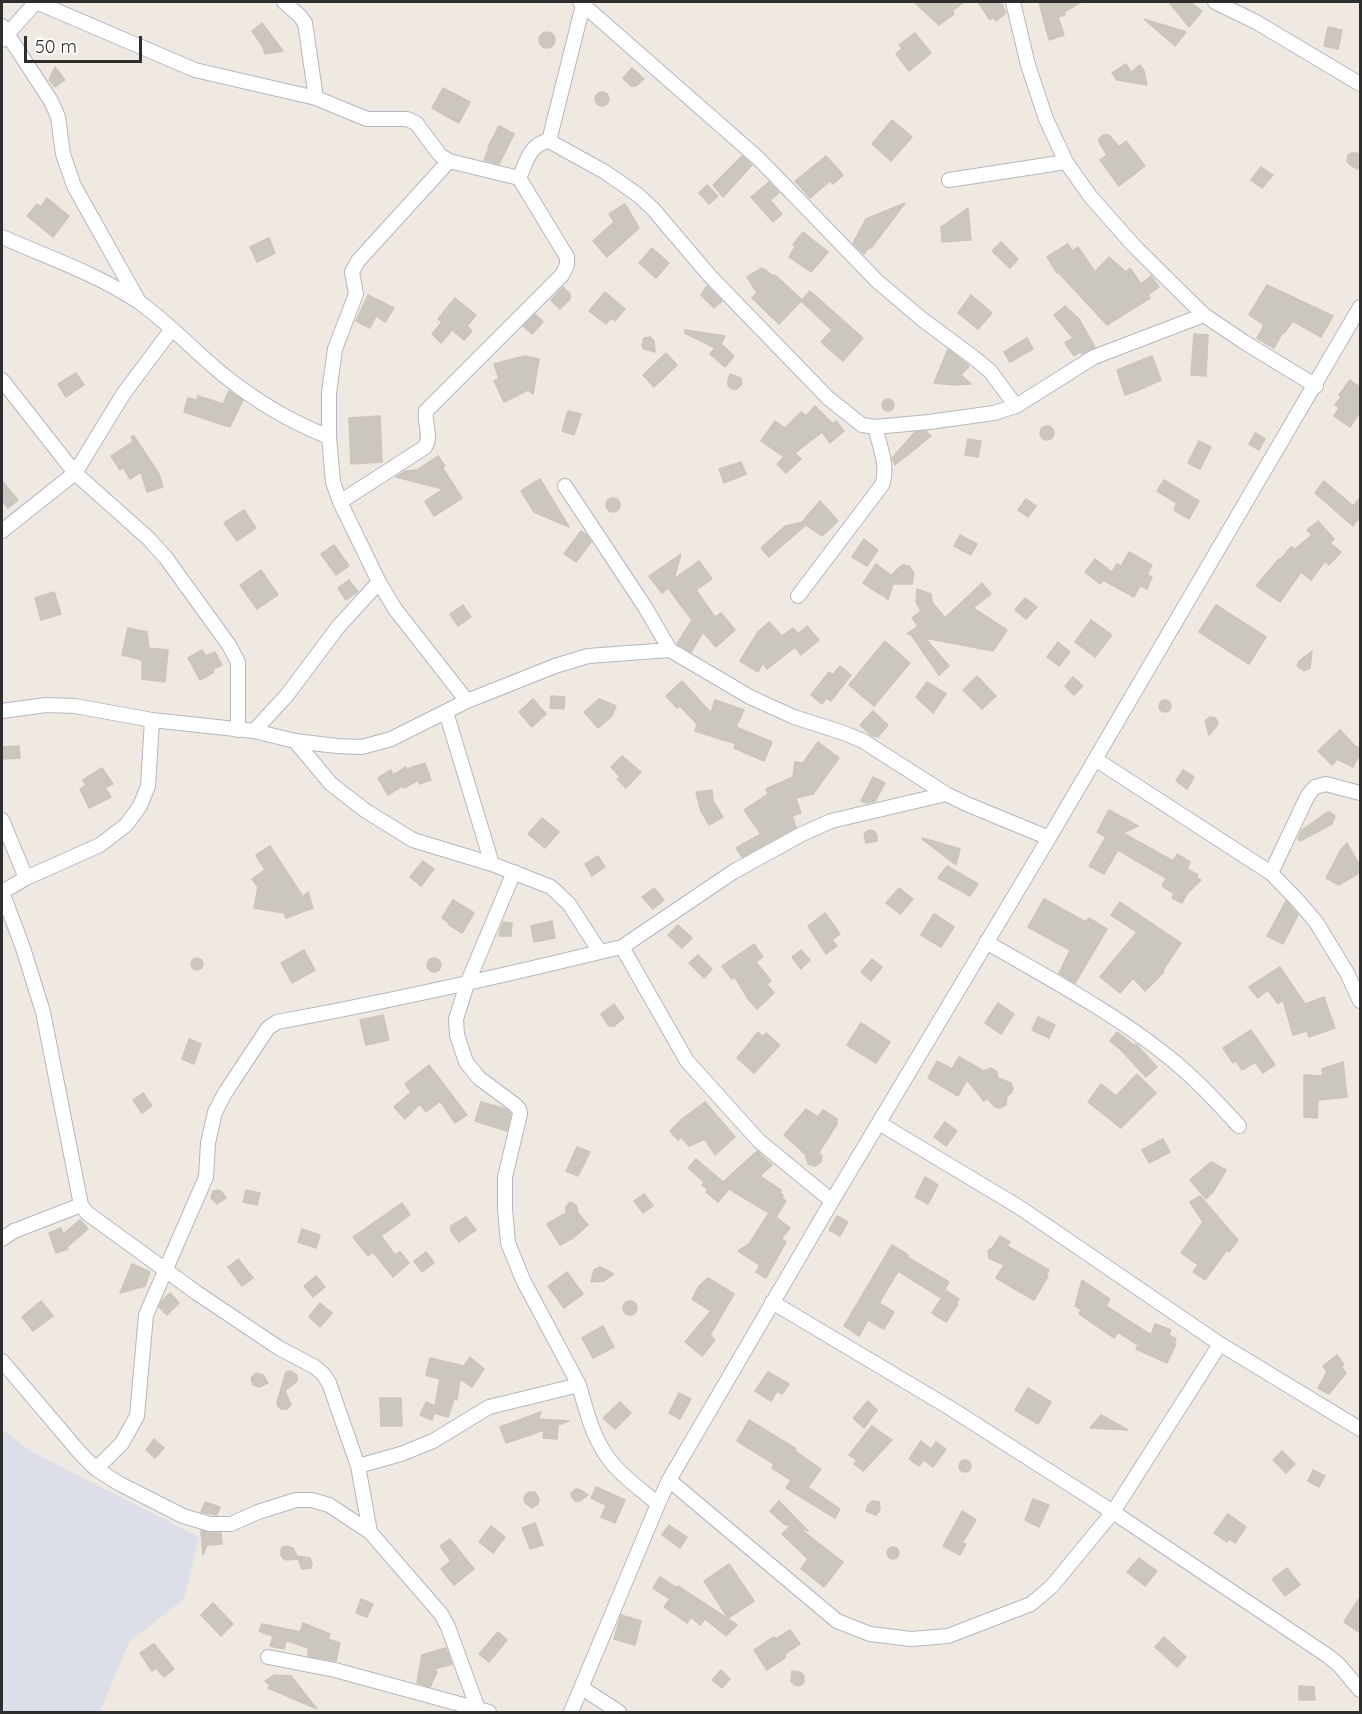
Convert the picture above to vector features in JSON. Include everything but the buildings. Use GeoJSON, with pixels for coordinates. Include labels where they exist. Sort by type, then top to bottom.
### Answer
{"type":"FeatureCollection","features":[{"type":"Feature","properties":{"kind":"street"},"geometry":{"type":"LineString","coordinates":[[139,302],[74,186],[63,154],[58,117],[51,101],[4,33],[36,2],[195,70],[316,98],[367,119],[407,119],[416,123],[440,155],[449,162],[519,178],[561,245],[567,257],[567,266],[562,275],[426,411],[429,439],[425,447],[339,502]]}},
{"type":"Feature","properties":{"kind":"street"},"geometry":{"type":"LineString","coordinates":[[284,2],[305,23],[316,98]]}},
{"type":"Feature","properties":{"kind":"street"},"geometry":{"type":"LineString","coordinates":[[1013,2],[1028,65],[1042,108],[1066,162],[1090,196],[1135,247],[1204,315],[1316,386]]}},
{"type":"Feature","properties":{"kind":"street"},"geometry":{"type":"LineString","coordinates":[[1215,2],[1256,22],[1360,84]]}},
{"type":"Feature","properties":{"kind":"street"},"geometry":{"type":"LineString","coordinates":[[549,141],[582,3],[759,159],[877,281],[923,320],[990,371],[1016,406]]}},
{"type":"Feature","properties":{"kind":"street"},"geometry":{"type":"LineString","coordinates":[[519,178],[532,148],[540,142],[549,141],[606,172],[653,209],[709,275],[828,398],[862,424],[875,427],[994,413],[1016,406],[1094,357],[1204,315]]}},
{"type":"Feature","properties":{"kind":"street"},"geometry":{"type":"LineString","coordinates":[[449,162],[357,261],[352,272],[356,294],[335,349],[329,393],[329,437],[333,482],[339,502],[379,582],[395,609],[467,701]]}},
{"type":"Feature","properties":{"kind":"street"},"geometry":{"type":"LineString","coordinates":[[949,180],[1066,162]]}},
{"type":"Feature","properties":{"kind":"street"},"geometry":{"type":"LineString","coordinates":[[2,237],[78,270],[139,302],[239,386],[297,423],[329,437]]}},
{"type":"Feature","properties":{"kind":"street"},"geometry":{"type":"LineString","coordinates":[[571,1713],[669,1480],[772,1302],[1316,386],[1360,307]]}},
{"type":"Feature","properties":{"kind":"street"},"geometry":{"type":"LineString","coordinates":[[2,531],[75,473],[124,393],[172,329]]}},
{"type":"Feature","properties":{"kind":"street"},"geometry":{"type":"LineString","coordinates":[[2,380],[75,473],[149,539],[166,558],[229,645],[237,662],[238,730]]}},
{"type":"Feature","properties":{"kind":"street"},"geometry":{"type":"LineString","coordinates":[[798,596],[882,485],[885,478],[884,468],[875,427]]}},
{"type":"Feature","properties":{"kind":"street"},"geometry":{"type":"LineString","coordinates":[[565,486],[645,607],[670,650],[750,697],[794,717],[863,741],[969,806],[1049,838]]}},
{"type":"Feature","properties":{"kind":"street"},"geometry":{"type":"LineString","coordinates":[[254,731],[287,695],[338,627],[379,582]]}},
{"type":"Feature","properties":{"kind":"street"},"geometry":{"type":"LineString","coordinates":[[2,711],[46,705],[75,706],[152,720],[254,731],[295,741],[362,747],[391,739],[467,701],[555,666],[588,656],[670,650]]}},
{"type":"Feature","properties":{"kind":"street"},"geometry":{"type":"LineString","coordinates":[[446,712],[492,864]]}},
{"type":"Feature","properties":{"kind":"street"},"geometry":{"type":"LineString","coordinates":[[152,720],[148,786],[140,806],[126,825],[100,845],[26,878],[2,892],[43,1012],[81,1205],[87,1213],[165,1271],[279,1348],[315,1367],[323,1374],[329,1383],[358,1466],[370,1532]]}},
{"type":"Feature","properties":{"kind":"street"},"geometry":{"type":"LineString","coordinates":[[295,741],[331,784],[366,811],[413,840],[492,864],[551,887],[569,904],[600,952]]}},
{"type":"Feature","properties":{"kind":"street"},"geometry":{"type":"LineString","coordinates":[[1095,759],[1208,830],[1271,873],[1316,922],[1347,973],[1360,1000]]}},
{"type":"Feature","properties":{"kind":"street"},"geometry":{"type":"LineString","coordinates":[[1271,873],[1308,795],[1315,787],[1326,784],[1360,793]]}},
{"type":"Feature","properties":{"kind":"street"},"geometry":{"type":"LineString","coordinates":[[96,1469],[122,1443],[137,1416],[146,1315],[206,1177],[208,1143],[215,1112],[268,1028],[277,1022],[467,984],[622,947],[734,872],[802,834],[831,821],[946,794]]}},
{"type":"Feature","properties":{"kind":"street"},"geometry":{"type":"LineString","coordinates":[[2,820],[26,878]]}},
{"type":"Feature","properties":{"kind":"street"},"geometry":{"type":"LineString","coordinates":[[514,872],[467,984],[456,1019],[457,1035],[466,1062],[479,1078],[519,1109],[520,1114],[505,1177],[505,1209],[508,1243],[523,1280],[579,1386],[591,1427],[600,1446],[613,1465],[658,1504]]}},
{"type":"Feature","properties":{"kind":"street"},"geometry":{"type":"LineString","coordinates":[[986,942],[1127,1025],[1176,1063],[1239,1126]]}},
{"type":"Feature","properties":{"kind":"street"},"geometry":{"type":"LineString","coordinates":[[622,947],[687,1061],[759,1141],[832,1201]]}},
{"type":"Feature","properties":{"kind":"street"},"geometry":{"type":"LineString","coordinates":[[879,1123],[1019,1207],[1220,1344],[1360,1429]]}},
{"type":"Feature","properties":{"kind":"street"},"geometry":{"type":"LineString","coordinates":[[2,1239],[14,1231],[81,1205]]}},
{"type":"Feature","properties":{"kind":"street"},"geometry":{"type":"LineString","coordinates":[[772,1302],[950,1408],[1113,1512],[1328,1656],[1339,1665],[1360,1690]]}},
{"type":"Feature","properties":{"kind":"street"},"geometry":{"type":"LineString","coordinates":[[669,1480],[837,1621],[870,1634],[910,1639],[948,1636],[1031,1604],[1052,1586],[1113,1512],[1220,1344]]}},
{"type":"Feature","properties":{"kind":"street"},"geometry":{"type":"LineString","coordinates":[[2,1361],[96,1469],[183,1516],[210,1524],[231,1524],[258,1512],[296,1500],[312,1500],[328,1505],[370,1532],[441,1614],[483,1711]]}},
{"type":"Feature","properties":{"kind":"street"},"geometry":{"type":"LineString","coordinates":[[358,1466],[401,1454],[433,1441],[489,1407],[579,1386]]}},
{"type":"Feature","properties":{"kind":"street"},"geometry":{"type":"LineString","coordinates":[[268,1657],[334,1670],[483,1711]]}},
{"type":"Feature","properties":{"kind":"street"},"geometry":{"type":"LineString","coordinates":[[582,1688],[620,1713]]}},
{"type":"Feature","properties":{"kind":"shaded area"},"geometry":{"type":"Polygon","coordinates":[[[2,1429],[30,1451],[199,1537],[184,1599],[129,1642],[100,1712],[2,1712],[2,1429]]]}}]}
